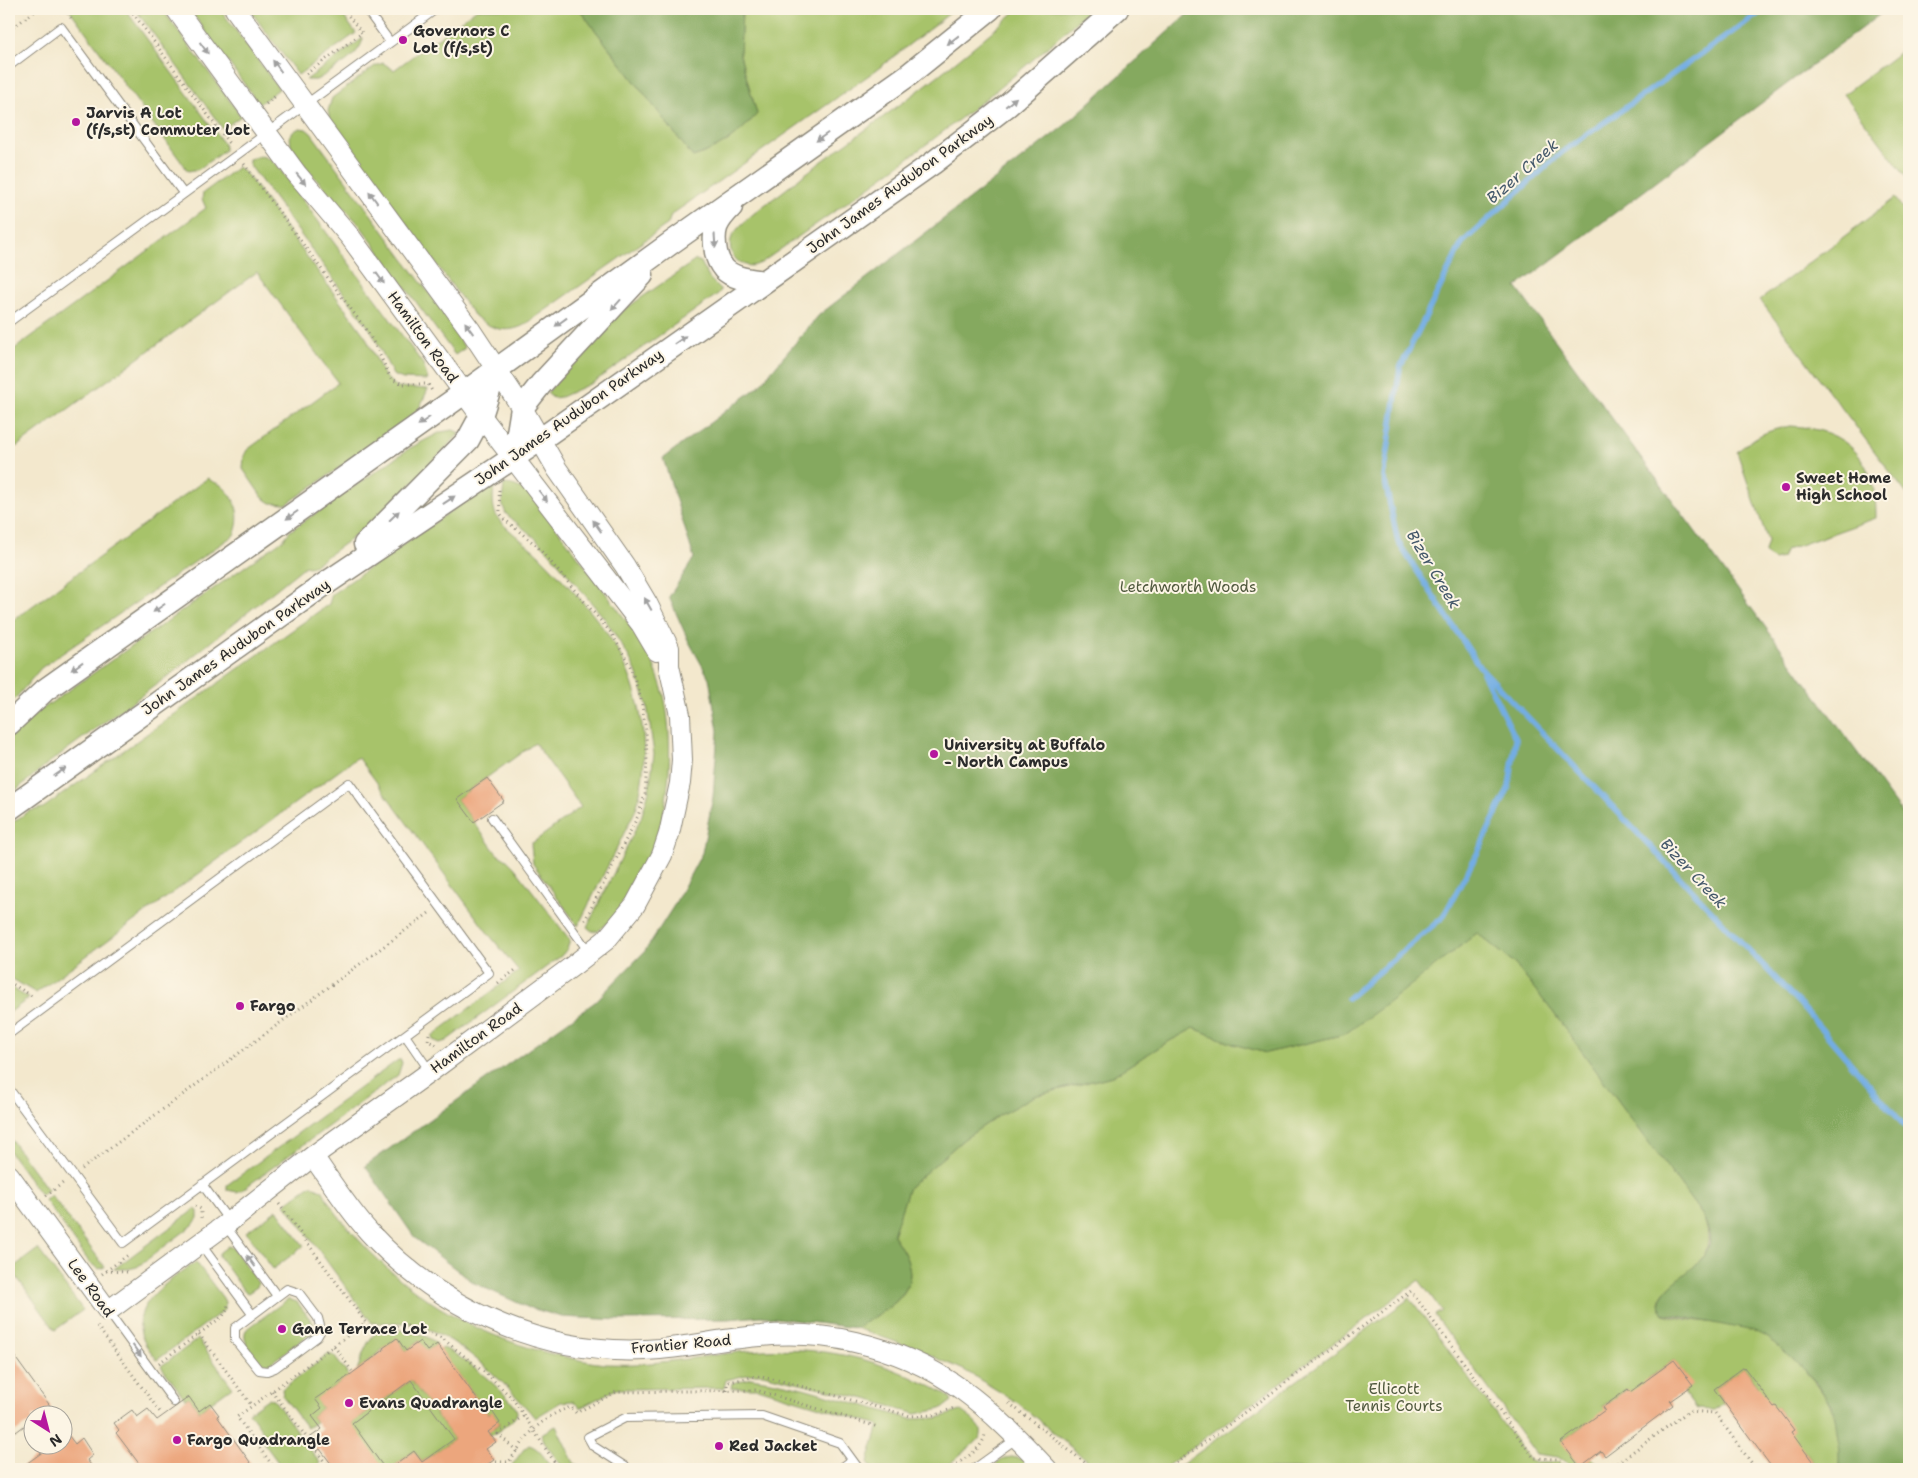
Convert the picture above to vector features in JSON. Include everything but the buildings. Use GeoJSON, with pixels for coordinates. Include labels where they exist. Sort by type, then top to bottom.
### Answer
{"type":"FeatureCollection","features":[{"type":"Feature","properties":{"kind":"main road"},"geometry":{"type":"LineString","coordinates":[[9,724],[44,690],[908,76],[990,9]]}},
{"type":"Feature","properties":{"kind":"main road","name":"John James Audubon Parkway"},"geometry":{"type":"LineString","coordinates":[[9,809],[322,586],[541,439],[940,158],[1008,104],[1116,9]]}},
{"type":"Feature","properties":{"kind":"main road"},"geometry":{"type":"LineString","coordinates":[[749,188],[722,216],[715,228],[713,238],[717,258],[725,270],[737,277],[764,282]]}},
{"type":"Feature","properties":{"kind":"main road"},"geometry":{"type":"LineString","coordinates":[[514,457],[522,408],[553,371],[671,243]]}},
{"type":"Feature","properties":{"kind":"main road"},"geometry":{"type":"LineString","coordinates":[[322,586],[468,440],[481,416],[496,369]]}},
{"type":"Feature","properties":{"kind":"street","name":"Hamilton Road"},"geometry":{"type":"LineString","coordinates":[[176,9],[296,173],[351,238],[481,416],[642,624],[658,653],[669,666]]}},
{"type":"Feature","properties":{"kind":"street","name":"Hamilton Road"},"geometry":{"type":"LineString","coordinates":[[108,1311],[201,1234],[268,1190],[427,1066],[590,953],[611,934],[635,905],[662,855],[669,834],[680,783],[682,760],[680,715],[669,666],[668,648],[647,603],[625,566],[557,469],[522,408],[471,331],[235,9]]}},
{"type":"Feature","properties":{"kind":"street","name":"Frontier Road"},"geometry":{"type":"LineString","coordinates":[[313,1156],[357,1218],[388,1252],[412,1273],[462,1307],[522,1332],[550,1341],[610,1349],[658,1349],[761,1336],[810,1336],[857,1342],[922,1365],[956,1385],[981,1404],[1018,1437],[1047,1469]]}},
{"type":"Feature","properties":{"kind":"street","name":"Lee Road"},"geometry":{"type":"LineString","coordinates":[[9,1175],[108,1311]]}},
{"type":"Feature","properties":{"kind":"lane"},"geometry":{"type":"LineString","coordinates":[[366,9],[390,42]]}},
{"type":"Feature","properties":{"kind":"lane"},"geometry":{"type":"LineString","coordinates":[[9,322],[436,9]]}},
{"type":"Feature","properties":{"kind":"lane"},"geometry":{"type":"LineString","coordinates":[[9,66],[61,27],[183,193]]}},
{"type":"Feature","properties":{"kind":"lane"},"geometry":{"type":"LineString","coordinates":[[9,1034],[349,783],[489,973],[123,1244],[9,1089]]}},
{"type":"Feature","properties":{"kind":"lane"},"geometry":{"type":"LineString","coordinates":[[492,818],[590,953]]}},
{"type":"Feature","properties":{"kind":"lane"},"geometry":{"type":"LineString","coordinates":[[405,1035],[427,1066]]}},
{"type":"Feature","properties":{"kind":"lane"},"geometry":{"type":"LineString","coordinates":[[202,1184],[277,1296]]}},
{"type":"Feature","properties":{"kind":"lane"},"geometry":{"type":"LineString","coordinates":[[201,1234],[252,1314]]}},
{"type":"Feature","properties":{"kind":"lane"},"geometry":{"type":"LineString","coordinates":[[287,1290],[299,1293],[318,1318],[321,1330],[317,1337],[275,1368],[263,1372],[256,1368],[234,1336],[238,1324],[252,1314],[287,1290]]}},
{"type":"Feature","properties":{"kind":"lane","name":"Lee Road"},"geometry":{"type":"LineString","coordinates":[[108,1311],[174,1402]]}},
{"type":"Feature","properties":{"kind":"lane"},"geometry":{"type":"LineString","coordinates":[[629,1469],[593,1446],[588,1437],[625,1418],[762,1416],[840,1443],[859,1469]]}},
{"type":"Feature","properties":{"kind":"lane"},"geometry":{"type":"LineString","coordinates":[[974,1469],[1018,1437]]}},
{"type":"Feature","properties":{"kind":"lane"},"geometry":{"type":"LineString","coordinates":[[840,1469],[852,1460]]}},
{"type":"Feature","properties":{"kind":"path"},"geometry":{"type":"LineString","coordinates":[[9,30],[38,9]]}},
{"type":"Feature","properties":{"kind":"path"},"geometry":{"type":"LineString","coordinates":[[130,9],[367,331],[391,379],[403,384],[428,384],[444,407]]}},
{"type":"Feature","properties":{"kind":"path"},"geometry":{"type":"LineString","coordinates":[[343,9],[362,33]]}},
{"type":"Feature","properties":{"kind":"path"},"geometry":{"type":"LineString","coordinates":[[490,472],[499,484],[500,513],[504,519],[537,546],[612,634],[630,666],[642,699],[647,760],[645,796],[638,816],[577,936]]}},
{"type":"Feature","properties":{"kind":"path"},"geometry":{"type":"LineString","coordinates":[[32,1206],[429,912]]}},
{"type":"Feature","properties":{"kind":"path"},"geometry":{"type":"LineString","coordinates":[[494,986],[517,969]]}},
{"type":"Feature","properties":{"kind":"path"},"geometry":{"type":"LineString","coordinates":[[9,982],[32,996]]}},
{"type":"Feature","properties":{"kind":"path"},"geometry":{"type":"LineString","coordinates":[[427,1066],[445,1046],[436,1045],[428,1041],[431,1033]]}},
{"type":"Feature","properties":{"kind":"path"},"geometry":{"type":"LineString","coordinates":[[268,1190],[369,1326],[407,1326],[442,1338],[491,1378],[513,1399],[559,1469]]}},
{"type":"Feature","properties":{"kind":"path"},"geometry":{"type":"LineString","coordinates":[[201,1234],[225,1219]]}},
{"type":"Feature","properties":{"kind":"path"},"geometry":{"type":"LineString","coordinates":[[88,1284],[106,1271],[132,1272]]}},
{"type":"Feature","properties":{"kind":"path"},"geometry":{"type":"LineString","coordinates":[[1168,1469],[1411,1291],[1534,1458],[1558,1459],[1571,1469]]}},
{"type":"Feature","properties":{"kind":"path"},"geometry":{"type":"LineString","coordinates":[[134,1382],[225,1314],[228,1305],[227,1296]]}},
{"type":"Feature","properties":{"kind":"path"},"geometry":{"type":"LineString","coordinates":[[275,1469],[237,1417],[366,1322]]}},
{"type":"Feature","properties":{"kind":"path"},"geometry":{"type":"LineString","coordinates":[[199,1334],[252,1406]]}},
{"type":"Feature","properties":{"kind":"path"},"geometry":{"type":"LineString","coordinates":[[334,1346],[352,1371]]}},
{"type":"Feature","properties":{"kind":"path"},"geometry":{"type":"LineString","coordinates":[[727,1391],[728,1383],[730,1382],[758,1376],[836,1394],[910,1416],[923,1417],[935,1415],[957,1406],[1004,1402],[1012,1404],[1093,1469]]}},
{"type":"Feature","properties":{"kind":"path"},"geometry":{"type":"LineString","coordinates":[[504,1469],[533,1429],[542,1421],[571,1407],[576,1413],[616,1392],[756,1390],[878,1427]]}},
{"type":"Feature","properties":{"kind":"path"},"geometry":{"type":"LineString","coordinates":[[272,1391],[330,1469]]}},
{"type":"Feature","properties":{"kind":"path"},"geometry":{"type":"LineString","coordinates":[[1609,1469],[1689,1411],[1716,1413],[1756,1469]]}},
{"type":"Feature","properties":{"kind":"path"},"geometry":{"type":"LineString","coordinates":[[517,1451],[498,1434],[525,1415]]}},
{"type":"Feature","properties":{"kind":"path"},"geometry":{"type":"LineString","coordinates":[[948,1469],[981,1444],[985,1438],[984,1428]]}},
{"type":"Feature","properties":{"kind":"path"},"geometry":{"type":"LineString","coordinates":[[496,1462],[510,1462]]}},
{"type":"Feature","properties":{"kind":"path"},"geometry":{"type":"LineString","coordinates":[[320,1469],[326,1464]]}},
{"type":"Feature","properties":{"kind":"green space"},"geometry":{"type":"Polygon","coordinates":[[[69,9],[125,9],[224,144],[225,150],[199,169],[188,171],[69,9]]]}},
{"type":"Feature","properties":{"kind":"green space"},"geometry":{"type":"Polygon","coordinates":[[[135,9],[162,9],[241,116],[223,129],[135,9]]]}},
{"type":"Feature","properties":{"kind":"green space"},"geometry":{"type":"Polygon","coordinates":[[[189,9],[220,9],[279,89],[259,104],[189,9]]]}},
{"type":"Feature","properties":{"kind":"green space"},"geometry":{"type":"Polygon","coordinates":[[[249,9],[338,9],[356,33],[298,75],[249,9]]]}},
{"type":"Feature","properties":{"kind":"green space"},"geometry":{"type":"Polygon","coordinates":[[[477,9],[579,9],[693,157],[728,140],[757,114],[740,55],[742,9],[955,9],[879,68],[671,215],[668,224],[526,324],[505,330],[492,327],[473,314],[330,120],[328,111],[332,98],[375,66],[383,63],[394,70],[477,9]]]}},
{"type":"Feature","properties":{"kind":"green space"},"geometry":{"type":"Polygon","coordinates":[[[579,9],[742,9],[740,55],[757,114],[728,140],[693,157],[579,9]]]}},
{"type":"Feature","properties":{"kind":"green space"},"geometry":{"type":"Polygon","coordinates":[[[1018,9],[1090,9],[1012,78],[930,142],[846,203],[761,263],[750,266],[737,260],[730,247],[732,237],[751,216],[919,90],[1018,9]]]}},
{"type":"Feature","properties":{"kind":"green space","name":"Letchworth Woods"},"geometry":{"type":"Polygon","coordinates":[[[1193,9],[1887,9],[1516,287],[1909,823],[1909,1469],[1840,1469],[1840,1451],[1834,1411],[1817,1383],[1779,1346],[1754,1331],[1662,1313],[1661,1303],[1664,1294],[1670,1286],[1697,1264],[1705,1255],[1709,1246],[1709,1234],[1703,1216],[1553,1012],[1513,962],[1477,933],[1392,1000],[1345,1034],[1266,1053],[1233,1044],[1194,1028],[1112,1076],[1034,1096],[1000,1115],[964,1139],[909,1187],[893,1235],[903,1250],[908,1263],[910,1278],[907,1287],[893,1304],[856,1328],[761,1316],[728,1319],[620,1320],[562,1317],[527,1307],[474,1283],[415,1238],[365,1166],[595,1002],[645,951],[673,907],[702,853],[713,797],[718,731],[709,678],[688,640],[669,597],[694,558],[663,458],[758,387],[819,315],[1064,126],[1193,9]]]}},
{"type":"Feature","properties":{"kind":"green space"},"geometry":{"type":"Polygon","coordinates":[[[363,38],[357,51],[346,61],[316,80],[306,80],[363,38]]]}},
{"type":"Feature","properties":{"kind":"green space"},"geometry":{"type":"Polygon","coordinates":[[[1909,45],[1909,181],[1844,94],[1909,45]]]}},
{"type":"Feature","properties":{"kind":"green space"},"geometry":{"type":"Polygon","coordinates":[[[300,128],[306,129],[311,133],[445,315],[465,348],[455,355],[359,224],[309,171],[291,146],[290,136],[300,128]]]}},
{"type":"Feature","properties":{"kind":"green space"},"geometry":{"type":"Polygon","coordinates":[[[261,156],[270,159],[277,165],[423,364],[428,380],[403,379],[393,375],[372,332],[249,164],[249,159],[261,156]]]}},
{"type":"Feature","properties":{"kind":"green space"},"geometry":{"type":"Polygon","coordinates":[[[238,167],[248,176],[365,336],[385,377],[397,387],[428,389],[419,409],[408,420],[287,504],[271,503],[262,497],[243,469],[244,456],[247,450],[338,383],[257,272],[9,452],[9,353],[206,208],[202,199],[203,193],[238,167]]]}},
{"type":"Feature","properties":{"kind":"green space"},"geometry":{"type":"Polygon","coordinates":[[[1895,198],[1909,217],[1909,497],[1760,300],[1895,198]]]}},
{"type":"Feature","properties":{"kind":"green space"},"geometry":{"type":"Polygon","coordinates":[[[696,260],[701,262],[709,278],[721,290],[718,294],[594,382],[561,397],[553,398],[547,393],[612,318],[696,260]]]}},
{"type":"Feature","properties":{"kind":"green space"},"geometry":{"type":"Polygon","coordinates":[[[1791,426],[1811,428],[1828,433],[1843,441],[1855,451],[1865,464],[1871,480],[1875,498],[1876,518],[1786,550],[1782,558],[1774,560],[1767,556],[1765,552],[1768,541],[1737,452],[1762,434],[1791,426]]]}},
{"type":"Feature","properties":{"kind":"green space"},"geometry":{"type":"Polygon","coordinates":[[[453,430],[460,433],[376,521],[313,566],[305,566],[171,674],[47,764],[9,796],[9,738],[38,712],[284,539],[290,531],[410,448],[441,432],[453,430]]]}},
{"type":"Feature","properties":{"kind":"green space"},"geometry":{"type":"Polygon","coordinates":[[[208,478],[222,486],[234,502],[237,509],[238,522],[234,535],[41,668],[9,706],[9,623],[208,478]]]}},
{"type":"Feature","properties":{"kind":"green space"},"geometry":{"type":"Polygon","coordinates":[[[504,484],[520,488],[534,498],[647,648],[665,699],[669,759],[666,797],[659,833],[649,858],[628,896],[614,915],[598,931],[592,931],[587,927],[641,818],[649,791],[654,754],[647,705],[636,671],[605,619],[550,553],[506,514],[502,503],[504,484]]]}},
{"type":"Feature","properties":{"kind":"green space"},"geometry":{"type":"Polygon","coordinates":[[[494,485],[494,508],[499,519],[540,556],[570,587],[589,609],[614,644],[632,682],[642,724],[643,767],[636,809],[578,926],[533,864],[531,844],[581,807],[535,743],[457,799],[497,854],[514,867],[570,940],[567,949],[561,956],[446,1041],[440,1043],[433,1040],[432,1036],[519,971],[487,932],[358,757],[36,993],[9,977],[9,825],[29,811],[43,808],[329,604],[332,594],[483,489],[494,485]]]}},
{"type":"Feature","properties":{"kind":"green space"},"geometry":{"type":"Polygon","coordinates":[[[1477,933],[1513,962],[1553,1012],[1703,1216],[1707,1229],[1707,1249],[1697,1264],[1664,1293],[1660,1303],[1663,1314],[1753,1330],[1782,1348],[1814,1381],[1830,1406],[1839,1434],[1841,1451],[1840,1469],[1818,1469],[1806,1452],[1787,1435],[1793,1430],[1776,1406],[1769,1411],[1758,1385],[1744,1367],[1714,1389],[1724,1403],[1714,1410],[1696,1409],[1683,1392],[1692,1385],[1674,1360],[1650,1377],[1633,1395],[1627,1389],[1603,1406],[1608,1414],[1585,1424],[1562,1441],[1580,1467],[1592,1458],[1600,1469],[1576,1469],[1558,1457],[1536,1454],[1435,1315],[1442,1311],[1419,1280],[1163,1469],[1097,1469],[1018,1403],[964,1370],[916,1349],[856,1328],[893,1304],[907,1288],[910,1278],[908,1263],[893,1235],[909,1187],[964,1139],[1000,1115],[1034,1096],[1112,1076],[1194,1028],[1233,1044],[1266,1053],[1345,1034],[1477,933]]]}},
{"type":"Feature","properties":{"kind":"green space"},"geometry":{"type":"Polygon","coordinates":[[[9,987],[29,998],[9,1013],[9,987]]]}},
{"type":"Feature","properties":{"kind":"green space"},"geometry":{"type":"Polygon","coordinates":[[[398,1060],[401,1060],[402,1063],[398,1075],[242,1190],[237,1192],[227,1190],[227,1185],[398,1060]]]}},
{"type":"Feature","properties":{"kind":"green space"},"geometry":{"type":"Polygon","coordinates":[[[9,1137],[48,1190],[41,1195],[9,1151],[9,1137]]]}},
{"type":"Feature","properties":{"kind":"green space"},"geometry":{"type":"Polygon","coordinates":[[[311,1185],[323,1191],[343,1222],[379,1261],[425,1298],[450,1314],[476,1327],[532,1349],[606,1364],[645,1364],[763,1350],[783,1349],[823,1352],[861,1359],[899,1372],[936,1389],[952,1401],[941,1409],[916,1414],[870,1400],[763,1374],[751,1374],[726,1380],[724,1388],[616,1389],[580,1408],[573,1401],[561,1402],[535,1418],[510,1390],[477,1360],[442,1336],[424,1327],[407,1323],[372,1323],[285,1204],[311,1185]]]}},
{"type":"Feature","properties":{"kind":"green space"},"geometry":{"type":"Polygon","coordinates":[[[51,1195],[105,1267],[99,1269],[90,1263],[45,1200],[51,1195]]]}},
{"type":"Feature","properties":{"kind":"green space"},"geometry":{"type":"Polygon","coordinates":[[[195,1209],[198,1211],[198,1218],[193,1225],[137,1267],[114,1269],[195,1209]]]}},
{"type":"Feature","properties":{"kind":"green space"},"geometry":{"type":"Polygon","coordinates":[[[277,1210],[304,1246],[273,1269],[246,1232],[277,1210]]]}},
{"type":"Feature","properties":{"kind":"green space"},"geometry":{"type":"Polygon","coordinates":[[[228,1246],[233,1248],[258,1283],[257,1287],[248,1293],[244,1291],[219,1256],[219,1253],[228,1246]]]}},
{"type":"Feature","properties":{"kind":"green space"},"geometry":{"type":"Polygon","coordinates":[[[38,1249],[83,1310],[55,1330],[11,1269],[38,1249]]]}},
{"type":"Feature","properties":{"kind":"green space"},"geometry":{"type":"Polygon","coordinates":[[[196,1262],[223,1298],[225,1302],[224,1310],[157,1360],[146,1345],[140,1331],[140,1318],[145,1307],[163,1286],[196,1262]]]}},
{"type":"Feature","properties":{"kind":"green space","name":"Ellicott Tennis Courts"},"geometry":{"type":"Polygon","coordinates":[[[1410,1298],[1531,1462],[1558,1462],[1566,1469],[1176,1469],[1410,1298]]]}},
{"type":"Feature","properties":{"kind":"green space"},"geometry":{"type":"Polygon","coordinates":[[[288,1299],[297,1302],[313,1323],[313,1330],[269,1364],[260,1361],[248,1346],[245,1335],[246,1330],[288,1299]]]}},
{"type":"Feature","properties":{"kind":"green space"},"geometry":{"type":"Polygon","coordinates":[[[382,1329],[418,1333],[437,1344],[427,1351],[419,1341],[406,1351],[397,1338],[357,1370],[369,1341],[382,1329]]]}},
{"type":"Feature","properties":{"kind":"green space"},"geometry":{"type":"Polygon","coordinates":[[[198,1339],[232,1387],[199,1411],[189,1397],[185,1399],[161,1366],[198,1339]]]}},
{"type":"Feature","properties":{"kind":"green space"},"geometry":{"type":"Polygon","coordinates":[[[443,1348],[486,1377],[508,1398],[517,1413],[506,1426],[491,1436],[489,1432],[500,1423],[492,1412],[488,1414],[440,1349],[443,1348]]]}},
{"type":"Feature","properties":{"kind":"green space"},"geometry":{"type":"Polygon","coordinates":[[[329,1354],[334,1356],[349,1376],[316,1399],[322,1408],[312,1416],[316,1422],[307,1428],[283,1396],[282,1389],[329,1354]]]}},
{"type":"Feature","properties":{"kind":"green space"},"geometry":{"type":"Polygon","coordinates":[[[751,1378],[803,1388],[911,1419],[937,1418],[961,1411],[980,1428],[980,1437],[942,1468],[932,1470],[873,1469],[868,1462],[879,1425],[758,1388],[731,1388],[732,1383],[751,1378]]]}},
{"type":"Feature","properties":{"kind":"green space"},"geometry":{"type":"Polygon","coordinates":[[[411,1380],[454,1439],[422,1462],[414,1451],[390,1469],[368,1469],[365,1465],[352,1423],[411,1380]]]}},
{"type":"Feature","properties":{"kind":"green space"},"geometry":{"type":"Polygon","coordinates":[[[269,1398],[274,1400],[320,1463],[314,1469],[283,1469],[260,1438],[265,1434],[249,1412],[269,1398]]]}},
{"type":"Feature","properties":{"kind":"green space"},"geometry":{"type":"Polygon","coordinates":[[[556,1426],[574,1463],[585,1469],[564,1469],[546,1445],[541,1434],[556,1426]]]}},
{"type":"Feature","properties":{"kind":"green space"},"geometry":{"type":"Polygon","coordinates":[[[529,1445],[540,1452],[552,1469],[509,1469],[529,1445]]]}},
{"type":"Feature","properties":{"kind":"green space"},"geometry":{"type":"Polygon","coordinates":[[[1005,1458],[1022,1459],[1032,1469],[989,1469],[1005,1458]]]}},
{"type":"Feature","properties":{"kind":"waterway","name":"Bizer Creek"},"geometry":{"type":"LineString","coordinates":[[1765,9],[1561,153],[1462,243],[1400,368],[1384,477],[1398,542],[1480,667],[1799,1003],[1909,1131]]}},
{"type":"Feature","properties":{"kind":"waterway"},"geometry":{"type":"LineString","coordinates":[[1348,998],[1443,917],[1477,854],[1509,787],[1516,739],[1483,673]]}},
{"type":"Feature","properties":{"kind":"place","name":"Governors C Lot (f/s,st)"},"geometry":{"type":"Point","coordinates":[403,40]}},
{"type":"Feature","properties":{"kind":"place","name":"Jarvis A Lot (f/s,st) Commuter Lot"},"geometry":{"type":"Point","coordinates":[76,122]}},
{"type":"Feature","properties":{"kind":"place","name":"Sweet Home High School"},"geometry":{"type":"Point","coordinates":[1786,487]}},
{"type":"Feature","properties":{"kind":"place","name":"University at Buffalo - North Campus"},"geometry":{"type":"Point","coordinates":[934,754]}},
{"type":"Feature","properties":{"kind":"place","name":"Fargo"},"geometry":{"type":"Point","coordinates":[240,1006]}},
{"type":"Feature","properties":{"kind":"place","name":"Gane Terrace Lot"},"geometry":{"type":"Point","coordinates":[282,1329]}},
{"type":"Feature","properties":{"kind":"place","name":"Evans Quadrangle"},"geometry":{"type":"Point","coordinates":[349,1403]}},
{"type":"Feature","properties":{"kind":"place","name":"Fargo Quadrangle"},"geometry":{"type":"Point","coordinates":[177,1440]}},
{"type":"Feature","properties":{"kind":"place","name":"Red Jacket"},"geometry":{"type":"Point","coordinates":[719,1446]}}]}
